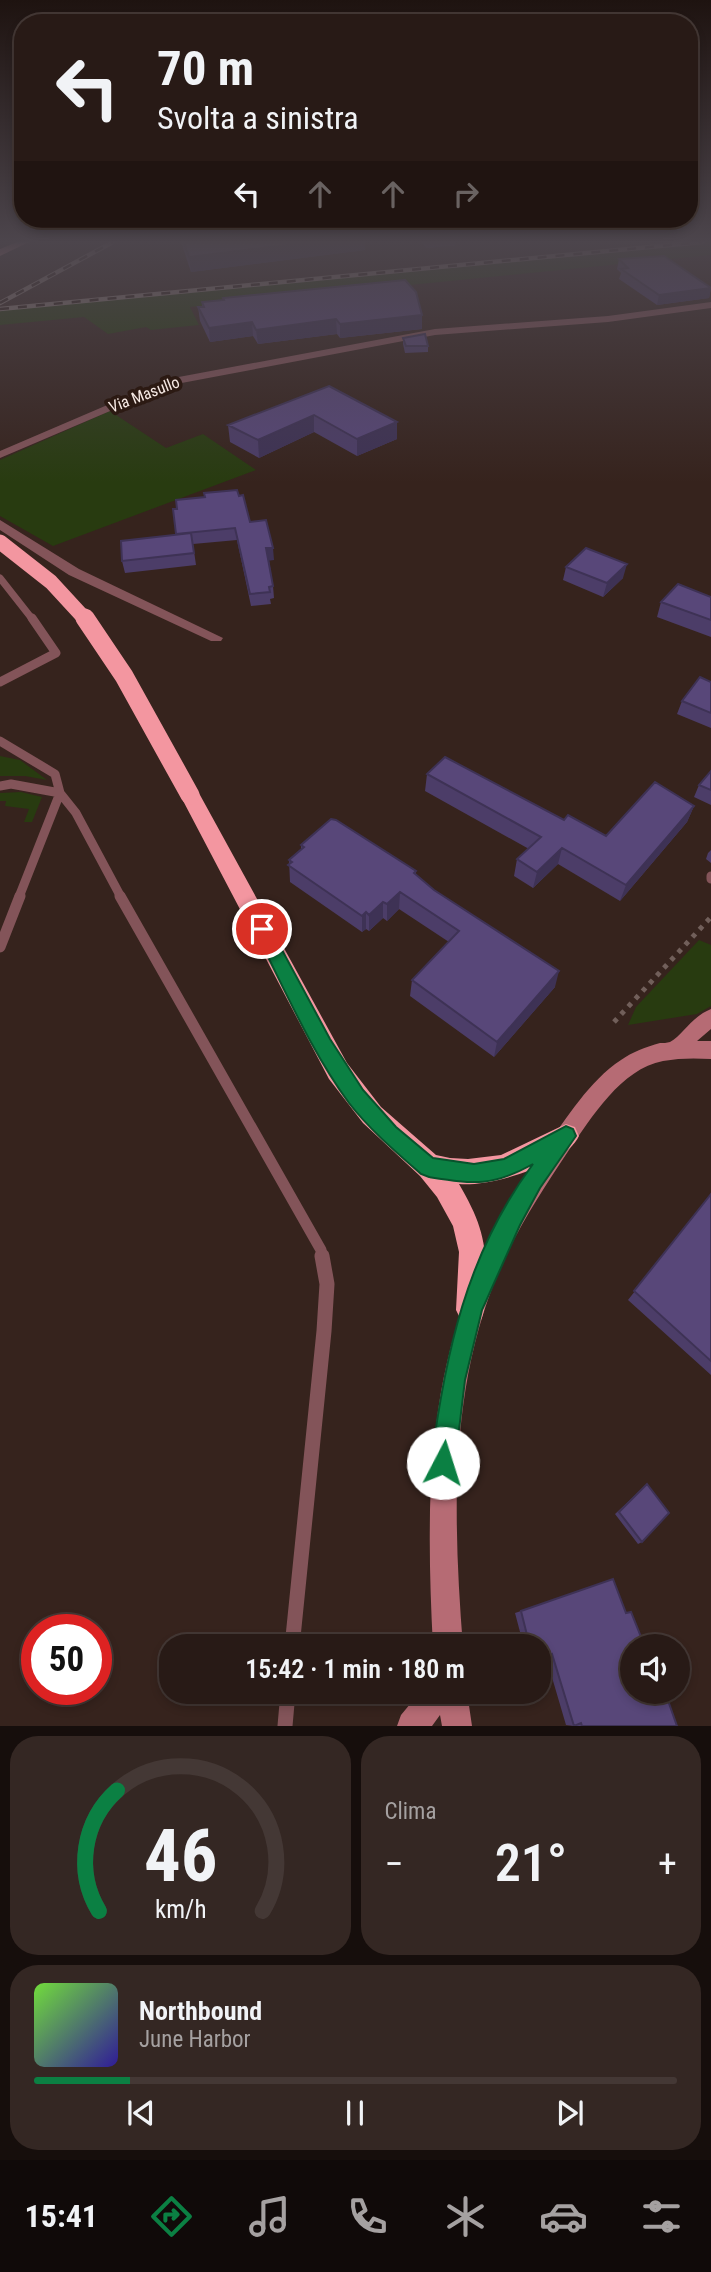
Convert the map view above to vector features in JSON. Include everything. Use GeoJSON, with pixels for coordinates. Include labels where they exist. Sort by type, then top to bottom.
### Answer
{"type":"FeatureCollection","features":[{"type":"Feature","properties":{"kind":"highway"},"geometry":{"type":"LineString","coordinates":[[0,542],[34,567],[76,608],[109,652],[190,795],[338,1071],[372,1115],[429,1167],[446,1188],[466,1222],[473,1252],[471,1310]]}},
{"type":"Feature","properties":{"kind":"highway"},"geometry":{"type":"LineString","coordinates":[[429,1167],[474,1174],[507,1168],[566,1136]]}},
{"type":"Feature","properties":{"kind":"main road"},"geometry":{"type":"LineString","coordinates":[[677,1048],[693,1031],[711,1018]]}},
{"type":"Feature","properties":{"kind":"main road"},"geometry":{"type":"LineString","coordinates":[[447,1634],[441,1557],[441,1486],[447,1418],[457,1362],[471,1310],[490,1262],[533,1181],[609,1082],[628,1064],[652,1054],[677,1048],[711,1050]]}},
{"type":"Feature","properties":{"kind":"main road"},"geometry":{"type":"LineString","coordinates":[[412,1726],[430,1704]]}},
{"type":"Feature","properties":{"kind":"main road"},"geometry":{"type":"LineString","coordinates":[[454,1704],[457,1726]]}},
{"type":"Feature","properties":{"kind":"street","name":"Via Masullo"},"geometry":{"type":"LineString","coordinates":[[0,455],[168,382],[436,332],[561,323]]}},
{"type":"Feature","properties":{"kind":"street"},"geometry":{"type":"LineString","coordinates":[[0,524],[74,572],[216,638]]}},
{"type":"Feature","properties":{"kind":"street"},"geometry":{"type":"LineString","coordinates":[[0,553],[19,536]]}},
{"type":"Feature","properties":{"kind":"lane"},"geometry":{"type":"LineString","coordinates":[[0,578],[8,584],[56,653],[0,682]]}},
{"type":"Feature","properties":{"kind":"lane"},"geometry":{"type":"LineString","coordinates":[[0,740],[55,774],[60,793],[76,813],[157,964],[321,1250],[327,1284],[293,1634]]}},
{"type":"Feature","properties":{"kind":"lane"},"geometry":{"type":"LineString","coordinates":[[0,786],[11,784],[60,793]]}},
{"type":"Feature","properties":{"kind":"lane"},"geometry":{"type":"LineString","coordinates":[[0,947],[60,793]]}},
{"type":"Feature","properties":{"kind":"lane"},"geometry":{"type":"LineString","coordinates":[[285,1726],[287,1704]]}},
{"type":"Feature","properties":{"kind":"path"},"geometry":{"type":"LineString","coordinates":[[614,1022],[711,917]]}},
{"type":"Feature","properties":{"kind":"green space"},"geometry":{"type":"Polygon","coordinates":[[[0,323],[26,323],[0,325],[0,323]]]}},
{"type":"Feature","properties":{"kind":"green space"},"geometry":{"type":"Polygon","coordinates":[[[92,323],[198,323],[199,325],[151,330],[146,327],[108,334],[92,323]]]}},
{"type":"Feature","properties":{"kind":"green space"},"geometry":{"type":"Polygon","coordinates":[[[110,411],[166,448],[203,434],[256,470],[53,546],[0,516],[0,460],[110,411]]]}},
{"type":"Feature","properties":{"kind":"green space"},"geometry":{"type":"Polygon","coordinates":[[[0,756],[20,760],[47,780],[25,776],[0,776],[0,756]]]}},
{"type":"Feature","properties":{"kind":"green space"},"geometry":{"type":"Polygon","coordinates":[[[21,792],[42,797],[32,822],[24,822],[29,809],[5,806],[6,801],[0,801],[0,793],[21,792]]]}},
{"type":"Feature","properties":{"kind":"green space"},"geometry":{"type":"Polygon","coordinates":[[[699,940],[711,945],[711,1006],[697,1014],[628,1025],[636,1007],[699,940]]]}},
{"type":"Feature","properties":{"kind":"building"},"geometry":{"type":"Polygon","coordinates":[[[206,323],[248,323],[209,328],[206,323]]]}},
{"type":"Feature","properties":{"kind":"building"},"geometry":{"type":"Polygon","coordinates":[[[252,323],[310,323],[256,330],[252,323]]]}},
{"type":"Feature","properties":{"kind":"building"},"geometry":{"type":"Polygon","coordinates":[[[425,334],[428,346],[406,346],[403,338],[425,334]]]}},
{"type":"Feature","properties":{"kind":"building"},"geometry":{"type":"Polygon","coordinates":[[[329,386],[397,422],[357,439],[314,415],[258,440],[228,425],[329,386]]]}},
{"type":"Feature","properties":{"kind":"building"},"geometry":{"type":"Polygon","coordinates":[[[237,490],[239,496],[243,495],[250,522],[266,520],[273,548],[266,548],[273,586],[269,587],[270,592],[250,594],[235,528],[176,534],[173,509],[177,509],[176,500],[205,497],[204,493],[237,490]]]}},
{"type":"Feature","properties":{"kind":"building"},"geometry":{"type":"Polygon","coordinates":[[[191,533],[194,553],[122,561],[121,541],[191,533]]]}},
{"type":"Feature","properties":{"kind":"building"},"geometry":{"type":"Polygon","coordinates":[[[586,548],[627,564],[607,583],[566,567],[586,548]]]}},
{"type":"Feature","properties":{"kind":"building"},"geometry":{"type":"Polygon","coordinates":[[[678,584],[711,597],[711,620],[661,602],[678,584]]]}},
{"type":"Feature","properties":{"kind":"building"},"geometry":{"type":"Polygon","coordinates":[[[700,677],[711,682],[711,713],[682,701],[700,677]]]}},
{"type":"Feature","properties":{"kind":"building"},"geometry":{"type":"Polygon","coordinates":[[[445,757],[564,820],[568,815],[606,836],[655,782],[694,806],[626,885],[562,848],[537,872],[517,859],[541,837],[427,774],[445,757]]]}},
{"type":"Feature","properties":{"kind":"building"},"geometry":{"type":"Polygon","coordinates":[[[711,771],[711,790],[699,785],[711,771]]]}},
{"type":"Feature","properties":{"kind":"building"},"geometry":{"type":"Polygon","coordinates":[[[331,819],[416,871],[414,873],[434,890],[559,971],[497,1042],[412,980],[459,931],[400,892],[387,904],[383,902],[369,915],[366,912],[362,916],[288,865],[292,862],[289,860],[304,847],[301,845],[331,819]]]}},
{"type":"Feature","properties":{"kind":"building"},"geometry":{"type":"Polygon","coordinates":[[[711,1194],[711,1361],[634,1291],[711,1194]]]}},
{"type":"Feature","properties":{"kind":"building"},"geometry":{"type":"Polygon","coordinates":[[[647,1484],[669,1513],[642,1542],[619,1512],[647,1484]]]}},
{"type":"Feature","properties":{"kind":"building"},"geometry":{"type":"Polygon","coordinates":[[[613,1579],[626,1613],[631,1612],[640,1634],[620,1634],[620,1704],[669,1704],[677,1726],[582,1726],[581,1723],[574,1726],[551,1655],[551,1634],[527,1634],[521,1611],[613,1579]]]}},
{"type":"Feature","properties":{"kind":"route"},"geometry":{"type":"LineString","coordinates":[[262,929],[338,1071],[390,1134],[429,1167],[452,1173],[474,1174],[507,1168],[566,1136],[533,1181],[512,1217],[471,1310],[453,1380],[443,1463]]}}]}
